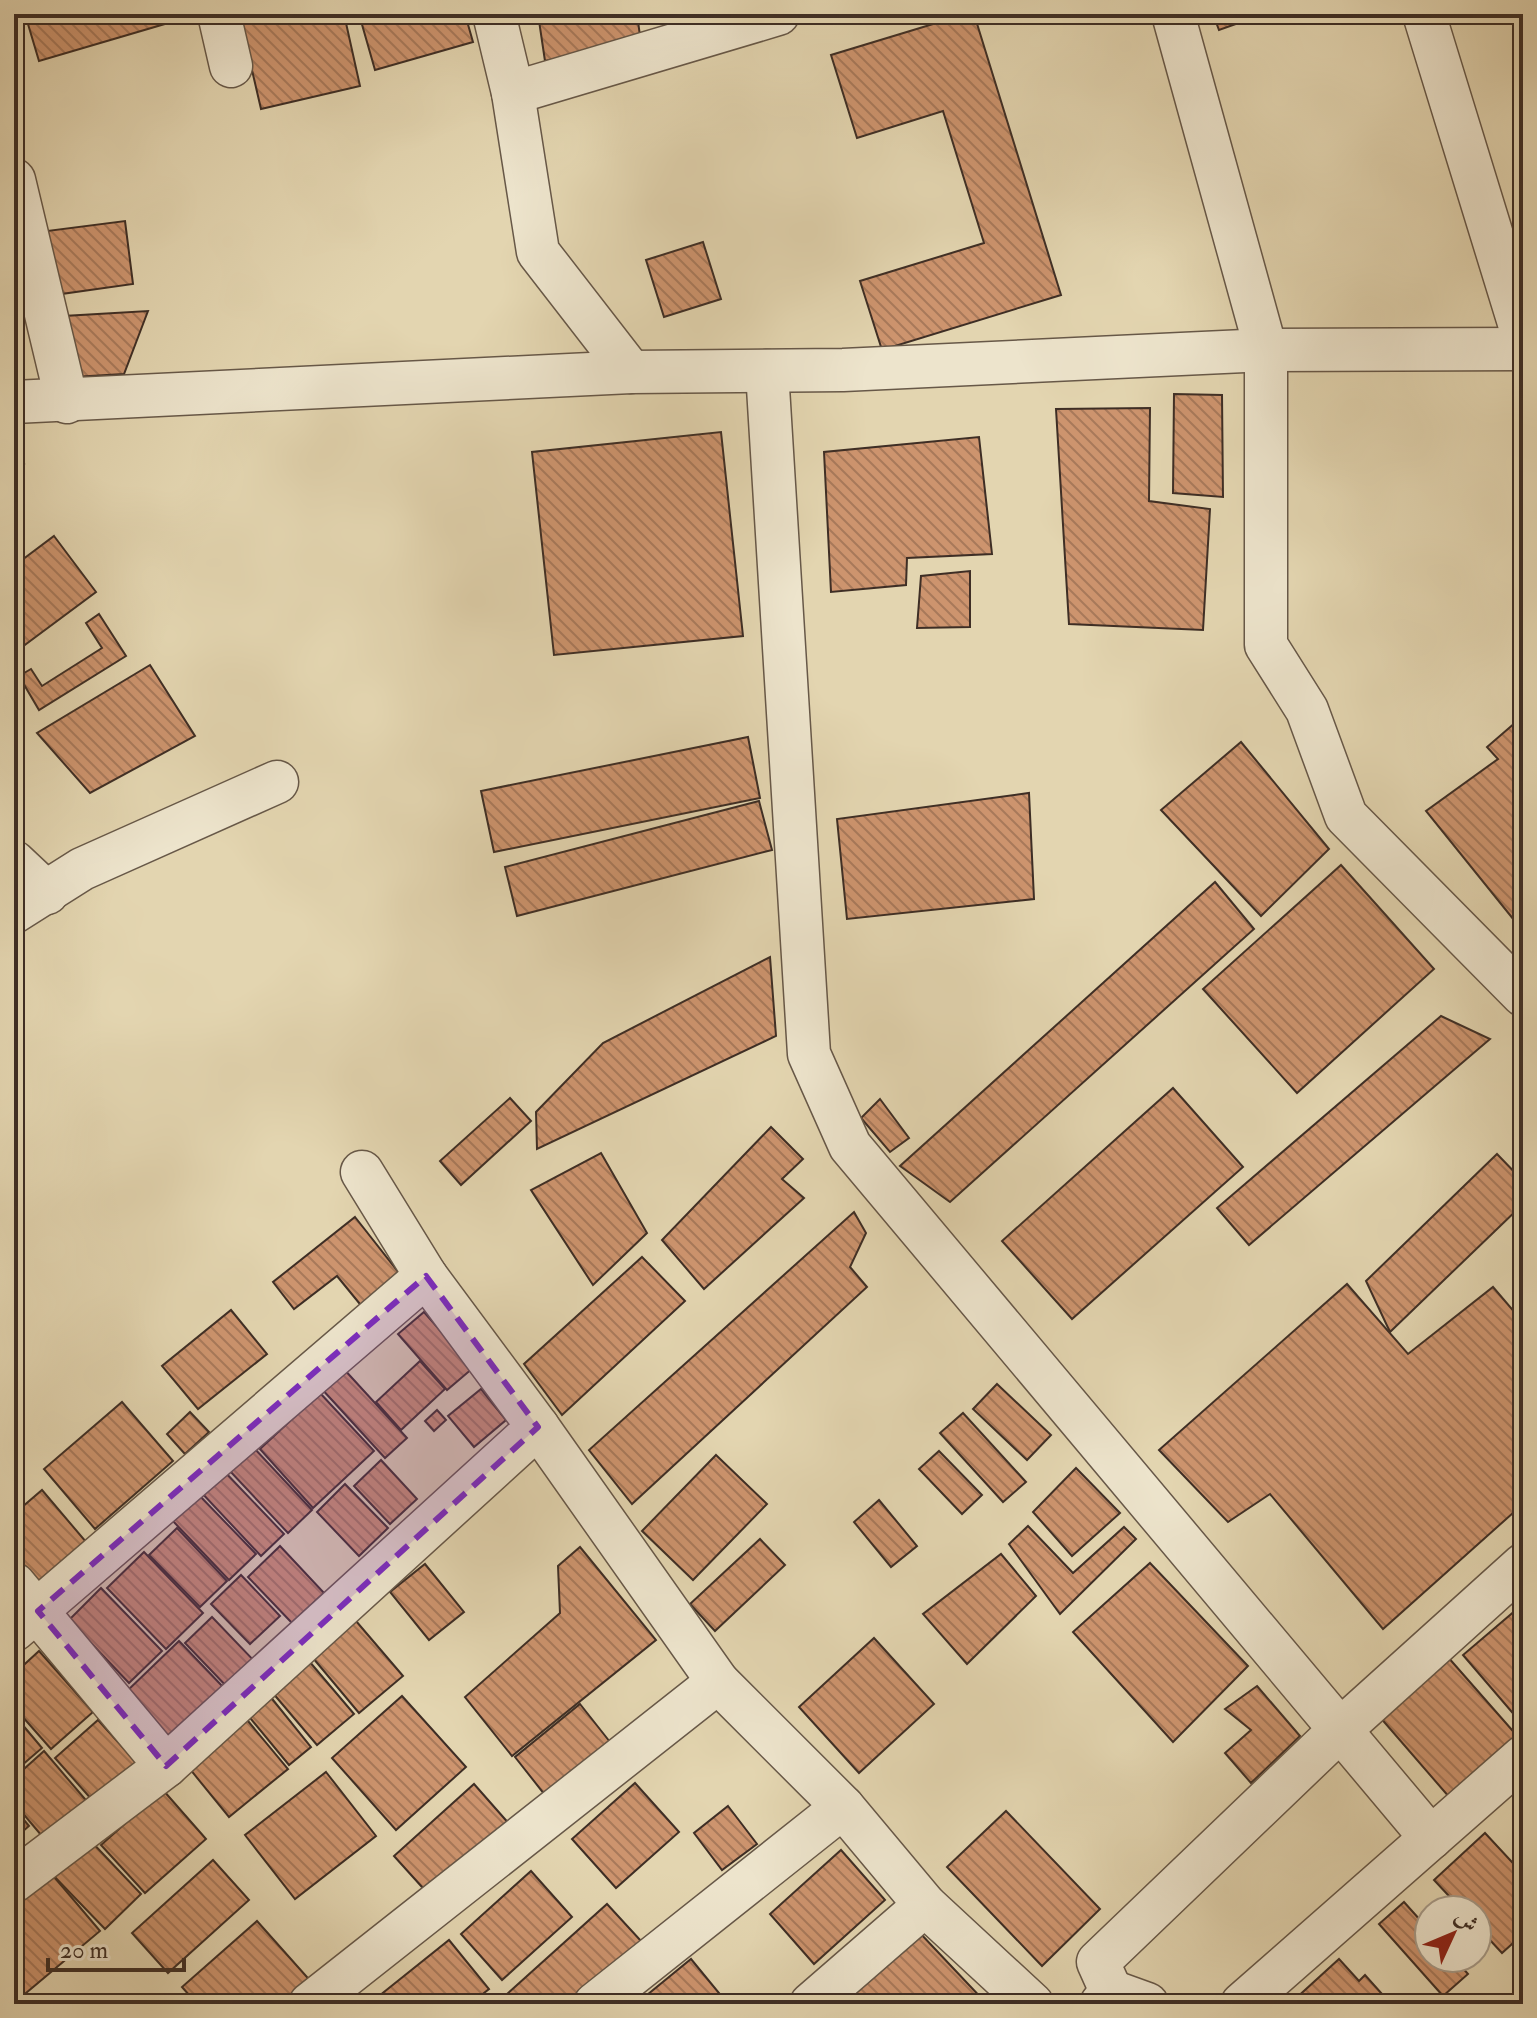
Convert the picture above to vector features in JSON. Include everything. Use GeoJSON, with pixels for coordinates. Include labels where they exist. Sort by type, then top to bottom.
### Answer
{"type":"FeatureCollection","features":[{"type":"Feature","properties":{"kind":"street"},"geometry":{"type":"LineString","coordinates":[[219,14],[231,66]]}},
{"type":"Feature","properties":{"kind":"street"},"geometry":{"type":"LineString","coordinates":[[494,14],[513,93],[538,252],[631,372]]}},
{"type":"Feature","properties":{"kind":"street"},"geometry":{"type":"LineString","coordinates":[[513,93],[778,14]]}},
{"type":"Feature","properties":{"kind":"street"},"geometry":{"type":"LineString","coordinates":[[1173,14],[1266,350],[1266,645],[1307,710],[1346,816],[1523,995]]}},
{"type":"Feature","properties":{"kind":"street"},"geometry":{"type":"LineString","coordinates":[[1424,14],[1523,336]]}},
{"type":"Feature","properties":{"kind":"street"},"geometry":{"type":"LineString","coordinates":[[14,180],[67,402]]}},
{"type":"Feature","properties":{"kind":"street"},"geometry":{"type":"LineString","coordinates":[[14,402],[67,402],[631,372],[767,371],[1266,350],[1523,349]]}},
{"type":"Feature","properties":{"kind":"street"},"geometry":{"type":"LineString","coordinates":[[767,371],[809,1054],[850,1146],[1431,1838]]}},
{"type":"Feature","properties":{"kind":"street"},"geometry":{"type":"LineString","coordinates":[[14,862],[30,902],[82,869],[277,782]]}},
{"type":"Feature","properties":{"kind":"street"},"geometry":{"type":"LineString","coordinates":[[362,1172],[426,1276],[538,1427],[718,1682],[843,1807],[925,1905],[1032,2004]]}},
{"type":"Feature","properties":{"kind":"street"},"geometry":{"type":"LineString","coordinates":[[166,1766],[22,1608],[426,1276]]}},
{"type":"Feature","properties":{"kind":"street"},"geometry":{"type":"LineString","coordinates":[[14,1881],[166,1766],[538,1427]]}},
{"type":"Feature","properties":{"kind":"street"},"geometry":{"type":"LineString","coordinates":[[1120,2000],[1098,1962],[1340,1730],[1523,1565]]}},
{"type":"Feature","properties":{"kind":"street"},"geometry":{"type":"LineString","coordinates":[[310,2004],[718,1682]]}},
{"type":"Feature","properties":{"kind":"street"},"geometry":{"type":"LineString","coordinates":[[1242,2004],[1523,1757]]}},
{"type":"Feature","properties":{"kind":"street"},"geometry":{"type":"LineString","coordinates":[[595,2004],[843,1807]]}},
{"type":"Feature","properties":{"kind":"street"},"geometry":{"type":"LineString","coordinates":[[811,2004],[925,1905]]}},
{"type":"Feature","properties":{"kind":"highlighted area"},"geometry":{"type":"Polygon","coordinates":[[[426,1276],[538,1427],[166,1766],[38,1611],[426,1276]]]}},
{"type":"Feature","properties":{"kind":"building"},"geometry":{"type":"Polygon","coordinates":[[[25,14],[59,14],[61,20],[82,14],[173,14],[175,21],[39,61],[25,14]]]}},
{"type":"Feature","properties":{"kind":"building"},"geometry":{"type":"Polygon","coordinates":[[[239,14],[344,14],[360,86],[261,109],[239,14]]]}},
{"type":"Feature","properties":{"kind":"building"},"geometry":{"type":"Polygon","coordinates":[[[359,14],[465,14],[473,42],[375,70],[359,14]]]}},
{"type":"Feature","properties":{"kind":"building"},"geometry":{"type":"Polygon","coordinates":[[[538,14],[637,14],[641,43],[545,61],[538,14]]]}},
{"type":"Feature","properties":{"kind":"building"},"geometry":{"type":"Polygon","coordinates":[[[974,14],[1061,295],[882,350],[860,281],[984,243],[943,111],[857,138],[831,55],[974,14]]]}},
{"type":"Feature","properties":{"kind":"building"},"geometry":{"type":"Polygon","coordinates":[[[1213,14],[1264,14],[1219,30],[1213,14]]]}},
{"type":"Feature","properties":{"kind":"building"},"geometry":{"type":"Polygon","coordinates":[[[125,221],[133,284],[47,296],[39,232],[125,221]]]}},
{"type":"Feature","properties":{"kind":"building"},"geometry":{"type":"Polygon","coordinates":[[[1523,235],[1523,292],[1508,239],[1523,235]]]}},
{"type":"Feature","properties":{"kind":"building"},"geometry":{"type":"Polygon","coordinates":[[[703,242],[721,299],[664,317],[646,260],[703,242]]]}},
{"type":"Feature","properties":{"kind":"building"},"geometry":{"type":"Polygon","coordinates":[[[148,311],[124,374],[73,377],[64,316],[148,311]]]}},
{"type":"Feature","properties":{"kind":"building"},"geometry":{"type":"Polygon","coordinates":[[[1174,394],[1222,395],[1223,497],[1173,493],[1174,394]]]}},
{"type":"Feature","properties":{"kind":"building"},"geometry":{"type":"Polygon","coordinates":[[[1150,408],[1149,501],[1210,509],[1203,630],[1069,624],[1056,409],[1150,408]]]}},
{"type":"Feature","properties":{"kind":"building"},"geometry":{"type":"Polygon","coordinates":[[[721,432],[743,636],[554,655],[532,452],[721,432]]]}},
{"type":"Feature","properties":{"kind":"building"},"geometry":{"type":"Polygon","coordinates":[[[979,437],[992,554],[907,558],[906,585],[831,592],[824,452],[979,437]]]}},
{"type":"Feature","properties":{"kind":"building"},"geometry":{"type":"Polygon","coordinates":[[[14,454],[24,464],[14,473],[14,454]]]}},
{"type":"Feature","properties":{"kind":"building"},"geometry":{"type":"Polygon","coordinates":[[[54,536],[96,592],[14,653],[14,566],[54,536]]]}},
{"type":"Feature","properties":{"kind":"building"},"geometry":{"type":"Polygon","coordinates":[[[970,571],[970,627],[917,628],[921,576],[970,571]]]}},
{"type":"Feature","properties":{"kind":"building"},"geometry":{"type":"Polygon","coordinates":[[[99,614],[126,656],[39,710],[19,676],[31,669],[42,686],[102,648],[86,623],[99,614]]]}},
{"type":"Feature","properties":{"kind":"building"},"geometry":{"type":"Polygon","coordinates":[[[150,665],[195,736],[90,793],[37,733],[150,665]]]}},
{"type":"Feature","properties":{"kind":"building"},"geometry":{"type":"Polygon","coordinates":[[[1523,716],[1523,921],[1518,925],[1426,811],[1498,759],[1487,747],[1523,716]]]}},
{"type":"Feature","properties":{"kind":"building"},"geometry":{"type":"Polygon","coordinates":[[[748,737],[760,798],[494,852],[481,791],[748,737]]]}},
{"type":"Feature","properties":{"kind":"building"},"geometry":{"type":"Polygon","coordinates":[[[1241,742],[1329,849],[1261,916],[1161,810],[1241,742]]]}},
{"type":"Feature","properties":{"kind":"building"},"geometry":{"type":"Polygon","coordinates":[[[1029,793],[1034,899],[847,919],[837,819],[1029,793]]]}},
{"type":"Feature","properties":{"kind":"building"},"geometry":{"type":"Polygon","coordinates":[[[759,801],[772,850],[517,916],[505,867],[759,801]]]}},
{"type":"Feature","properties":{"kind":"building"},"geometry":{"type":"Polygon","coordinates":[[[1341,865],[1434,969],[1297,1093],[1203,989],[1341,865]]]}},
{"type":"Feature","properties":{"kind":"building"},"geometry":{"type":"Polygon","coordinates":[[[1215,882],[1254,929],[950,1202],[900,1166],[1215,882]]]}},
{"type":"Feature","properties":{"kind":"building"},"geometry":{"type":"Polygon","coordinates":[[[770,957],[776,1036],[537,1149],[536,1112],[603,1043],[770,957]]]}},
{"type":"Feature","properties":{"kind":"building"},"geometry":{"type":"Polygon","coordinates":[[[1441,1016],[1490,1039],[1249,1245],[1217,1208],[1441,1016]]]}},
{"type":"Feature","properties":{"kind":"building"},"geometry":{"type":"Polygon","coordinates":[[[1173,1088],[1243,1167],[1072,1319],[1002,1241],[1173,1088]]]}},
{"type":"Feature","properties":{"kind":"building"},"geometry":{"type":"Polygon","coordinates":[[[510,1098],[531,1121],[461,1185],[440,1161],[510,1098]]]}},
{"type":"Feature","properties":{"kind":"building"},"geometry":{"type":"Polygon","coordinates":[[[880,1099],[909,1138],[890,1152],[861,1118],[880,1099]]]}},
{"type":"Feature","properties":{"kind":"building"},"geometry":{"type":"Polygon","coordinates":[[[771,1127],[803,1159],[782,1179],[804,1198],[704,1289],[662,1240],[771,1127]]]}},
{"type":"Feature","properties":{"kind":"building"},"geometry":{"type":"Polygon","coordinates":[[[601,1153],[647,1233],[593,1285],[531,1190],[601,1153]]]}},
{"type":"Feature","properties":{"kind":"building"},"geometry":{"type":"Polygon","coordinates":[[[1497,1154],[1523,1181],[1523,1204],[1390,1332],[1366,1281],[1497,1154]]]}},
{"type":"Feature","properties":{"kind":"building"},"geometry":{"type":"Polygon","coordinates":[[[854,1212],[866,1233],[850,1267],[867,1287],[632,1504],[589,1450],[854,1212]]]}},
{"type":"Feature","properties":{"kind":"building"},"geometry":{"type":"Polygon","coordinates":[[[355,1217],[403,1278],[364,1309],[337,1276],[294,1309],[273,1282],[355,1217]]]}},
{"type":"Feature","properties":{"kind":"building"},"geometry":{"type":"Polygon","coordinates":[[[642,1257],[685,1301],[562,1415],[524,1364],[642,1257]]]}},
{"type":"Feature","properties":{"kind":"building"},"geometry":{"type":"Polygon","coordinates":[[[1347,1284],[1408,1354],[1493,1287],[1523,1322],[1523,1504],[1383,1629],[1270,1494],[1228,1522],[1159,1450],[1347,1284]]]}},
{"type":"Feature","properties":{"kind":"building"},"geometry":{"type":"Polygon","coordinates":[[[231,1310],[267,1354],[198,1409],[162,1366],[231,1310]]]}},
{"type":"Feature","properties":{"kind":"building"},"geometry":{"type":"Polygon","coordinates":[[[424,1312],[473,1368],[447,1390],[398,1334],[424,1312]]]}},
{"type":"Feature","properties":{"kind":"building"},"geometry":{"type":"Polygon","coordinates":[[[420,1361],[445,1389],[401,1430],[376,1402],[420,1361]]]}},
{"type":"Feature","properties":{"kind":"building"},"geometry":{"type":"Polygon","coordinates":[[[342,1367],[407,1438],[385,1458],[320,1387],[342,1367]]]}},
{"type":"Feature","properties":{"kind":"building"},"geometry":{"type":"Polygon","coordinates":[[[997,1384],[1051,1435],[1027,1460],[973,1409],[997,1384]]]}},
{"type":"Feature","properties":{"kind":"building"},"geometry":{"type":"Polygon","coordinates":[[[481,1389],[506,1420],[474,1447],[448,1416],[481,1389]]]}},
{"type":"Feature","properties":{"kind":"building"},"geometry":{"type":"Polygon","coordinates":[[[320,1393],[374,1451],[313,1508],[260,1449],[320,1393]]]}},
{"type":"Feature","properties":{"kind":"building"},"geometry":{"type":"Polygon","coordinates":[[[122,1402],[173,1461],[95,1529],[44,1469],[122,1402]]]}},
{"type":"Feature","properties":{"kind":"building"},"geometry":{"type":"Polygon","coordinates":[[[437,1410],[446,1420],[434,1431],[425,1421],[437,1410]]]}},
{"type":"Feature","properties":{"kind":"building"},"geometry":{"type":"Polygon","coordinates":[[[190,1412],[209,1432],[185,1454],[167,1434],[190,1412]]]}},
{"type":"Feature","properties":{"kind":"building"},"geometry":{"type":"Polygon","coordinates":[[[963,1413],[1026,1482],[1003,1502],[940,1433],[963,1413]]]}},
{"type":"Feature","properties":{"kind":"building"},"geometry":{"type":"Polygon","coordinates":[[[253,1447],[312,1510],[288,1533],[229,1470],[253,1447]]]}},
{"type":"Feature","properties":{"kind":"building"},"geometry":{"type":"Polygon","coordinates":[[[939,1451],[982,1495],[962,1514],[919,1469],[939,1451]]]}},
{"type":"Feature","properties":{"kind":"building"},"geometry":{"type":"Polygon","coordinates":[[[716,1455],[767,1504],[693,1580],[642,1531],[716,1455]]]}},
{"type":"Feature","properties":{"kind":"building"},"geometry":{"type":"Polygon","coordinates":[[[381,1460],[417,1499],[390,1524],[354,1486],[381,1460]]]}},
{"type":"Feature","properties":{"kind":"building"},"geometry":{"type":"Polygon","coordinates":[[[1076,1468],[1120,1513],[1072,1556],[1033,1512],[1076,1468]]]}},
{"type":"Feature","properties":{"kind":"building"},"geometry":{"type":"Polygon","coordinates":[[[223,1470],[284,1534],[261,1556],[200,1491],[223,1470]]]}},
{"type":"Feature","properties":{"kind":"building"},"geometry":{"type":"Polygon","coordinates":[[[345,1484],[388,1528],[359,1556],[317,1512],[345,1484]]]}},
{"type":"Feature","properties":{"kind":"building"},"geometry":{"type":"Polygon","coordinates":[[[42,1490],[92,1549],[42,1591],[14,1558],[14,1514],[42,1490]]]}},
{"type":"Feature","properties":{"kind":"building"},"geometry":{"type":"Polygon","coordinates":[[[197,1493],[256,1554],[229,1580],[171,1519],[197,1493]]]}},
{"type":"Feature","properties":{"kind":"building"},"geometry":{"type":"Polygon","coordinates":[[[879,1500],[917,1546],[891,1567],[854,1522],[879,1500]]]}},
{"type":"Feature","properties":{"kind":"building"},"geometry":{"type":"Polygon","coordinates":[[[1028,1526],[1073,1573],[1124,1527],[1136,1539],[1060,1614],[1009,1544],[1028,1526]]]}},
{"type":"Feature","properties":{"kind":"building"},"geometry":{"type":"Polygon","coordinates":[[[177,1528],[227,1581],[200,1607],[149,1555],[177,1528]]]}},
{"type":"Feature","properties":{"kind":"building"},"geometry":{"type":"Polygon","coordinates":[[[760,1539],[785,1565],[715,1631],[690,1604],[760,1539]]]}},
{"type":"Feature","properties":{"kind":"building"},"geometry":{"type":"Polygon","coordinates":[[[280,1546],[324,1593],[292,1623],[248,1577],[280,1546]]]}},
{"type":"Feature","properties":{"kind":"building"},"geometry":{"type":"Polygon","coordinates":[[[580,1547],[656,1640],[512,1756],[465,1697],[560,1613],[558,1566],[580,1547]]]}},
{"type":"Feature","properties":{"kind":"building"},"geometry":{"type":"Polygon","coordinates":[[[144,1552],[203,1613],[166,1649],[107,1588],[144,1552]]]}},
{"type":"Feature","properties":{"kind":"building"},"geometry":{"type":"Polygon","coordinates":[[[1001,1554],[1036,1596],[967,1664],[923,1614],[1001,1554]]]}},
{"type":"Feature","properties":{"kind":"building"},"geometry":{"type":"Polygon","coordinates":[[[1150,1563],[1248,1666],[1173,1742],[1073,1632],[1150,1563]]]}},
{"type":"Feature","properties":{"kind":"building"},"geometry":{"type":"Polygon","coordinates":[[[425,1564],[464,1612],[429,1640],[390,1592],[425,1564]]]}},
{"type":"Feature","properties":{"kind":"building"},"geometry":{"type":"Polygon","coordinates":[[[241,1575],[280,1616],[250,1644],[211,1604],[241,1575]]]}},
{"type":"Feature","properties":{"kind":"building"},"geometry":{"type":"Polygon","coordinates":[[[101,1588],[162,1651],[129,1683],[69,1620],[101,1588]]]}},
{"type":"Feature","properties":{"kind":"building"},"geometry":{"type":"Polygon","coordinates":[[[1523,1604],[1523,1725],[1463,1655],[1523,1604]]]}},
{"type":"Feature","properties":{"kind":"building"},"geometry":{"type":"Polygon","coordinates":[[[212,1617],[258,1665],[231,1691],[185,1643],[212,1617]]]}},
{"type":"Feature","properties":{"kind":"building"},"geometry":{"type":"Polygon","coordinates":[[[356,1621],[403,1676],[359,1713],[313,1658],[356,1621]]]}},
{"type":"Feature","properties":{"kind":"building"},"geometry":{"type":"Polygon","coordinates":[[[874,1638],[934,1704],[859,1773],[799,1707],[874,1638]]]}},
{"type":"Feature","properties":{"kind":"building"},"geometry":{"type":"Polygon","coordinates":[[[179,1641],[226,1690],[173,1741],[126,1692],[179,1641]]]}},
{"type":"Feature","properties":{"kind":"building"},"geometry":{"type":"Polygon","coordinates":[[[39,1651],[93,1712],[51,1749],[14,1707],[14,1674],[39,1651]]]}},
{"type":"Feature","properties":{"kind":"building"},"geometry":{"type":"Polygon","coordinates":[[[1447,1656],[1519,1738],[1450,1798],[1379,1716],[1447,1656]]]}},
{"type":"Feature","properties":{"kind":"building"},"geometry":{"type":"Polygon","coordinates":[[[309,1661],[354,1714],[317,1745],[272,1692],[309,1661]]]}},
{"type":"Feature","properties":{"kind":"building"},"geometry":{"type":"Polygon","coordinates":[[[1257,1686],[1300,1736],[1251,1783],[1225,1753],[1251,1730],[1225,1709],[1257,1686]]]}},
{"type":"Feature","properties":{"kind":"building"},"geometry":{"type":"Polygon","coordinates":[[[269,1695],[311,1747],[289,1765],[246,1713],[269,1695]]]}},
{"type":"Feature","properties":{"kind":"building"},"geometry":{"type":"Polygon","coordinates":[[[402,1696],[466,1767],[396,1830],[332,1758],[402,1696]]]}},
{"type":"Feature","properties":{"kind":"building"},"geometry":{"type":"Polygon","coordinates":[[[580,1704],[610,1742],[545,1795],[515,1757],[580,1704]]]}},
{"type":"Feature","properties":{"kind":"building"},"geometry":{"type":"Polygon","coordinates":[[[243,1715],[288,1769],[229,1817],[185,1763],[243,1715]]]}},
{"type":"Feature","properties":{"kind":"building"},"geometry":{"type":"Polygon","coordinates":[[[16,1717],[42,1748],[14,1772],[14,1719],[16,1717]]]}},
{"type":"Feature","properties":{"kind":"building"},"geometry":{"type":"Polygon","coordinates":[[[98,1720],[137,1763],[93,1801],[55,1758],[98,1720]]]}},
{"type":"Feature","properties":{"kind":"building"},"geometry":{"type":"Polygon","coordinates":[[[44,1751],[90,1805],[47,1842],[14,1803],[14,1778],[44,1751]]]}},
{"type":"Feature","properties":{"kind":"building"},"geometry":{"type":"Polygon","coordinates":[[[326,1772],[376,1836],[295,1899],[245,1835],[326,1772]]]}},
{"type":"Feature","properties":{"kind":"building"},"geometry":{"type":"Polygon","coordinates":[[[635,1783],[679,1832],[616,1888],[572,1839],[635,1783]]]}},
{"type":"Feature","properties":{"kind":"building"},"geometry":{"type":"Polygon","coordinates":[[[474,1784],[511,1826],[431,1897],[394,1856],[474,1784]]]}},
{"type":"Feature","properties":{"kind":"building"},"geometry":{"type":"Polygon","coordinates":[[[163,1790],[206,1839],[145,1893],[101,1845],[163,1790]]]}},
{"type":"Feature","properties":{"kind":"building"},"geometry":{"type":"Polygon","coordinates":[[[728,1806],[757,1844],[722,1870],[694,1833],[728,1806]]]}},
{"type":"Feature","properties":{"kind":"building"},"geometry":{"type":"Polygon","coordinates":[[[14,1808],[29,1826],[14,1839],[14,1808]]]}},
{"type":"Feature","properties":{"kind":"building"},"geometry":{"type":"Polygon","coordinates":[[[1006,1811],[1100,1909],[1042,1966],[947,1867],[1006,1811]]]}},
{"type":"Feature","properties":{"kind":"building"},"geometry":{"type":"Polygon","coordinates":[[[1485,1833],[1523,1874],[1523,1934],[1502,1953],[1493,1943],[1493,1894],[1447,1894],[1434,1880],[1485,1833]]]}},
{"type":"Feature","properties":{"kind":"building"},"geometry":{"type":"Polygon","coordinates":[[[87,1837],[141,1894],[105,1929],[50,1872],[87,1837]]]}},
{"type":"Feature","properties":{"kind":"building"},"geometry":{"type":"Polygon","coordinates":[[[841,1850],[885,1900],[814,1964],[770,1914],[841,1850]]]}},
{"type":"Feature","properties":{"kind":"building"},"geometry":{"type":"Polygon","coordinates":[[[213,1860],[249,1900],[168,1973],[132,1933],[213,1860]]]}},
{"type":"Feature","properties":{"kind":"building"},"geometry":{"type":"Polygon","coordinates":[[[531,1871],[572,1917],[502,1980],[461,1934],[531,1871]]]}},
{"type":"Feature","properties":{"kind":"building"},"geometry":{"type":"Polygon","coordinates":[[[50,1872],[100,1931],[14,2003],[14,1903],[50,1872]]]}},
{"type":"Feature","properties":{"kind":"building"},"geometry":{"type":"Polygon","coordinates":[[[1404,1902],[1413,1912],[1413,1962],[1379,1924],[1404,1902]]]}},
{"type":"Feature","properties":{"kind":"building"},"geometry":{"type":"Polygon","coordinates":[[[607,1904],[641,1941],[571,2004],[516,2004],[507,1994],[607,1904]]]}},
{"type":"Feature","properties":{"kind":"building"},"geometry":{"type":"Polygon","coordinates":[[[257,1921],[314,1985],[293,2004],[197,2004],[182,1987],[257,1921]]]}},
{"type":"Feature","properties":{"kind":"building"},"geometry":{"type":"Polygon","coordinates":[[[919,1932],[987,2004],[842,2004],[919,1932]]]}},
{"type":"Feature","properties":{"kind":"building"},"geometry":{"type":"Polygon","coordinates":[[[449,1940],[489,1989],[470,2004],[369,2004],[449,1940]]]}},
{"type":"Feature","properties":{"kind":"building"},"geometry":{"type":"Polygon","coordinates":[[[691,1959],[728,2004],[636,2004],[691,1959]]]}},
{"type":"Feature","properties":{"kind":"building"},"geometry":{"type":"Polygon","coordinates":[[[1339,1959],[1359,1981],[1365,1975],[1391,2004],[1295,2004],[1293,2001],[1339,1959]]]}},
{"type":"Feature","properties":{"kind":"building"},"geometry":{"type":"Polygon","coordinates":[[[1423,1974],[1468,1974],[1443,1996],[1423,1974]]]}},
{"type":"Feature","properties":{"kind":"building"},"geometry":{"type":"Polygon","coordinates":[[[499,1996],[505,2004],[489,2004],[499,1996]]]}}]}
